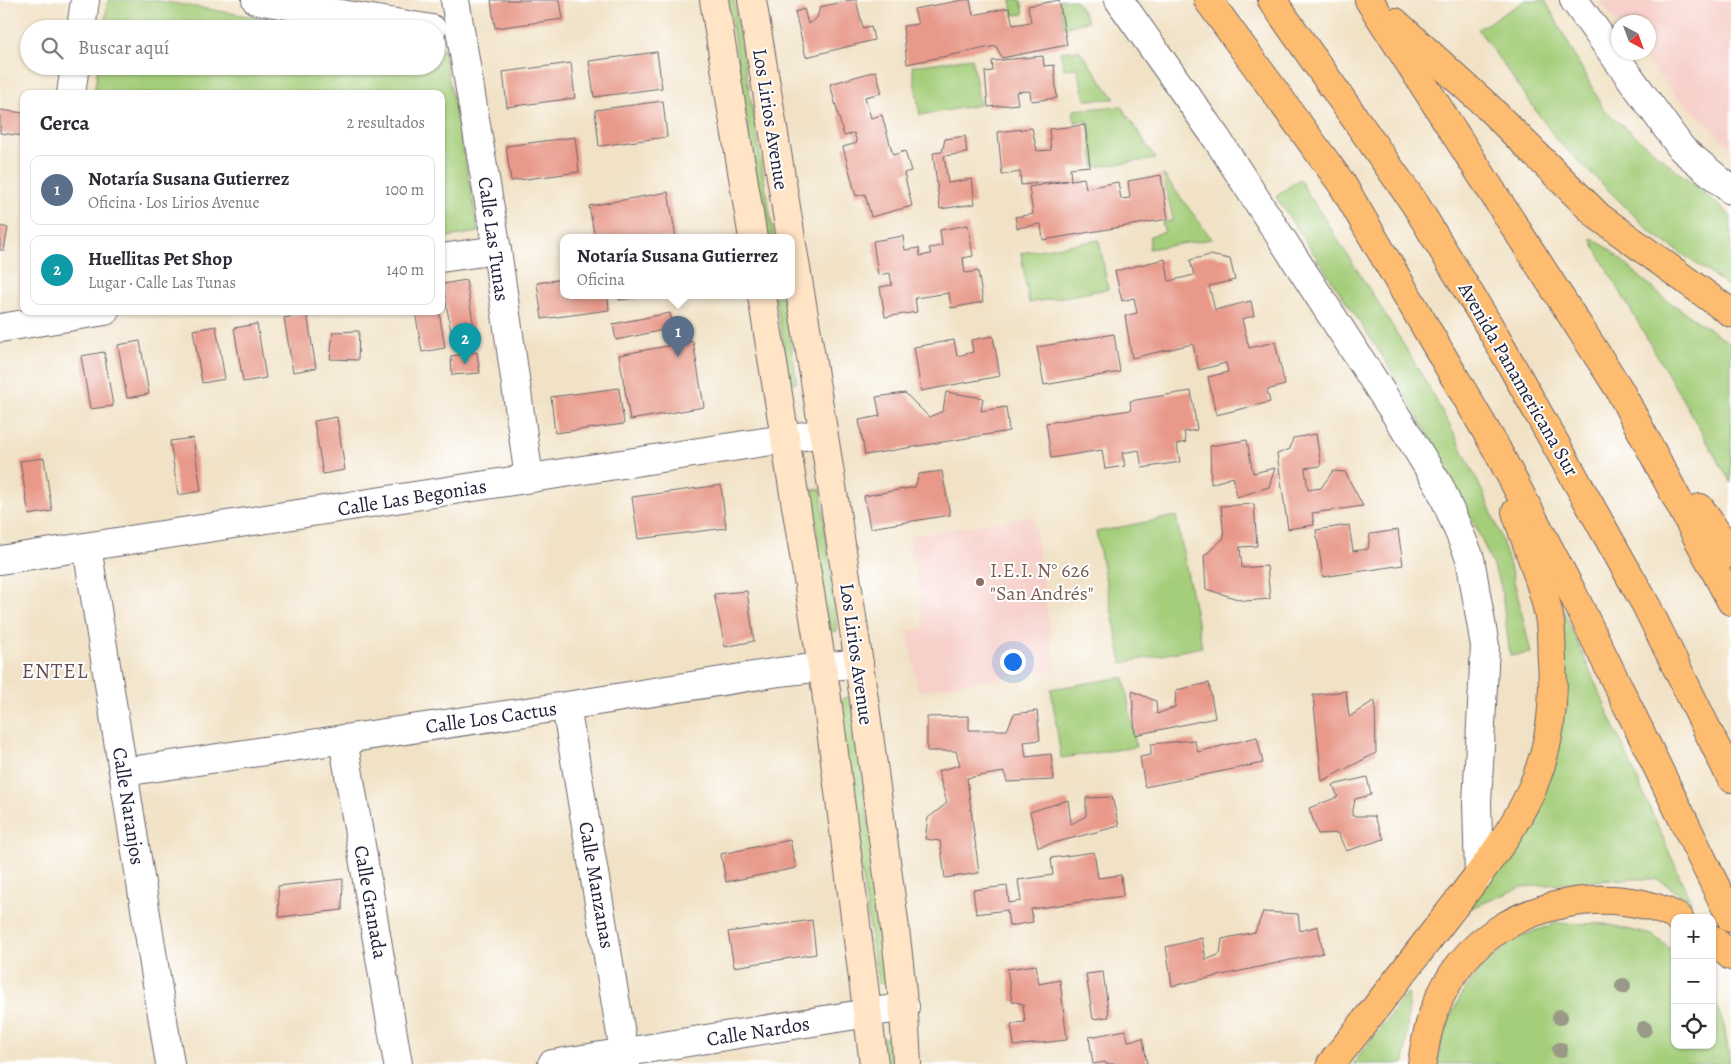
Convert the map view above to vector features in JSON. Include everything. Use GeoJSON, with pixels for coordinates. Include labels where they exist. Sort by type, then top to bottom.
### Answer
{"type":"FeatureCollection","features":[{"type":"Feature","properties":{"kind":"highway"},"geometry":{"type":"LineString","coordinates":[[1208,0],[1342,184],[1496,448],[1572,592],[1731,918]]}},
{"type":"Feature","properties":{"kind":"highway","name":"Avenida Panamericana Sur"},"geometry":{"type":"LineString","coordinates":[[1272,0],[1415,204],[1490,329],[1646,604],[1731,778]]}},
{"type":"Feature","properties":{"kind":"highway"},"geometry":{"type":"LineString","coordinates":[[1370,0],[1487,106],[1598,216],[1731,313]]}},
{"type":"Feature","properties":{"kind":"highway"},"geometry":{"type":"LineString","coordinates":[[1370,0],[1619,389],[1731,554]]}},
{"type":"Feature","properties":{"kind":"highway"},"geometry":{"type":"LineString","coordinates":[[1619,389],[1731,601]]}},
{"type":"Feature","properties":{"kind":"highway"},"geometry":{"type":"LineString","coordinates":[[1331,1064],[1479,876],[1513,828],[1532,793],[1543,761],[1551,726],[1554,685],[1549,617],[1496,448]]}},
{"type":"Feature","properties":{"kind":"highway"},"geometry":{"type":"LineString","coordinates":[[1422,1064],[1430,1021],[1451,976],[1474,950],[1517,920],[1559,905],[1593,899],[1637,902],[1654,906],[1671,914]]}},
{"type":"Feature","properties":{"kind":"highway"},"geometry":{"type":"LineString","coordinates":[[1716,943],[1731,956]]}},
{"type":"Feature","properties":{"kind":"main road","name":"Los Lirios Avenue"},"geometry":{"type":"LineString","coordinates":[[714,0],[752,234]]}},
{"type":"Feature","properties":{"kind":"main road","name":"Los Lirios Avenue"},"geometry":{"type":"LineString","coordinates":[[752,0],[790,234]]}},
{"type":"Feature","properties":{"kind":"main road","name":"Los Lirios Avenue"},"geometry":{"type":"LineString","coordinates":[[795,263],[859,663],[905,1008],[907,1064]]}},
{"type":"Feature","properties":{"kind":"main road","name":"Los Lirios Avenue"},"geometry":{"type":"LineString","coordinates":[[763,299],[787,440],[821,667],[869,1013],[874,1064]]}},
{"type":"Feature","properties":{"kind":"street"},"geometry":{"type":"LineString","coordinates":[[82,20],[85,0]]}},
{"type":"Feature","properties":{"kind":"street"},"geometry":{"type":"LineString","coordinates":[[256,0],[377,20]]}},
{"type":"Feature","properties":{"kind":"street","name":"Calle Las Tunas"},"geometry":{"type":"LineString","coordinates":[[455,0],[448,31],[497,250],[529,478]]}},
{"type":"Feature","properties":{"kind":"street"},"geometry":{"type":"LineString","coordinates":[[1120,0],[1215,136],[1391,407],[1440,487],[1470,558],[1485,646],[1477,803],[1479,876]]}},
{"type":"Feature","properties":{"kind":"street"},"geometry":{"type":"LineString","coordinates":[[1574,0],[1682,149],[1731,190]]}},
{"type":"Feature","properties":{"kind":"street"},"geometry":{"type":"LineString","coordinates":[[72,90],[74,75]]}},
{"type":"Feature","properties":{"kind":"street"},"geometry":{"type":"LineString","coordinates":[[445,257],[497,250]]}},
{"type":"Feature","properties":{"kind":"street"},"geometry":{"type":"LineString","coordinates":[[0,328],[38,317],[60,315]]}},
{"type":"Feature","properties":{"kind":"street","name":"Calle Las Begonias"},"geometry":{"type":"LineString","coordinates":[[0,560],[823,433]]}},
{"type":"Feature","properties":{"kind":"street","name":"Calle Naranjos"},"geometry":{"type":"LineString","coordinates":[[87,547],[170,1064]]}},
{"type":"Feature","properties":{"kind":"street","name":"Calle Los Cactus"},"geometry":{"type":"LineString","coordinates":[[124,772],[566,706],[778,672],[859,663]]}},
{"type":"Feature","properties":{"kind":"street","name":"Calle Manzanas"},"geometry":{"type":"LineString","coordinates":[[566,706],[625,1058]]}},
{"type":"Feature","properties":{"kind":"street","name":"Calle Granada"},"geometry":{"type":"LineString","coordinates":[[344,739],[398,1064]]}},
{"type":"Feature","properties":{"kind":"street","name":"Calle Nardos"},"geometry":{"type":"LineString","coordinates":[[552,1064],[625,1058],[905,1008]]}},
{"type":"Feature","properties":{"kind":"shaded area"},"geometry":{"type":"Polygon","coordinates":[[[1599,0],[1731,0],[1731,147],[1669,88],[1647,60],[1656,60],[1656,15],[1611,15],[1599,0]]]}},
{"type":"Feature","properties":{"kind":"shaded area","name":"I.E.I. N° 626 \"San Andrés\""},"geometry":{"type":"Polygon","coordinates":[[[1033,516],[1056,669],[918,691],[908,631],[924,628],[910,536],[1033,516]]]}},
{"type":"Feature","properties":{"kind":"green space"},"geometry":{"type":"Polygon","coordinates":[[[108,0],[154,0],[273,20],[105,20],[108,0]]]}},
{"type":"Feature","properties":{"kind":"green space"},"geometry":{"type":"Polygon","coordinates":[[[728,0],[734,0],[773,234],[765,234],[728,0]]]}},
{"type":"Feature","properties":{"kind":"green space"},"geometry":{"type":"Polygon","coordinates":[[[1011,0],[1021,0],[1024,14],[1013,15],[1011,0]]]}},
{"type":"Feature","properties":{"kind":"green space"},"geometry":{"type":"Polygon","coordinates":[[[1059,0],[1076,0],[1088,21],[1064,28],[1059,0]]]}},
{"type":"Feature","properties":{"kind":"green space"},"geometry":{"type":"Polygon","coordinates":[[[1526,0],[1545,0],[1604,110],[1731,216],[1731,288],[1652,233],[1556,139],[1478,29],[1526,0]]]}},
{"type":"Feature","properties":{"kind":"green space"},"geometry":{"type":"Polygon","coordinates":[[[1079,50],[1115,99],[1085,100],[1077,68],[1064,69],[1060,52],[1079,50]]]}},
{"type":"Feature","properties":{"kind":"green space"},"geometry":{"type":"Polygon","coordinates":[[[445,58],[479,232],[445,237],[445,90],[95,90],[97,75],[445,75],[445,58]]]}},
{"type":"Feature","properties":{"kind":"green space"},"geometry":{"type":"Polygon","coordinates":[[[972,58],[980,105],[920,115],[912,66],[972,58]]]}},
{"type":"Feature","properties":{"kind":"green space"},"geometry":{"type":"Polygon","coordinates":[[[1121,106],[1156,159],[1094,167],[1088,121],[1075,122],[1073,110],[1121,106]]]}},
{"type":"Feature","properties":{"kind":"green space"},"geometry":{"type":"Polygon","coordinates":[[[1163,174],[1212,239],[1149,249],[1150,236],[1165,232],[1162,223],[1173,220],[1163,174]]]}},
{"type":"Feature","properties":{"kind":"green space"},"geometry":{"type":"Polygon","coordinates":[[[1299,179],[1402,342],[1471,468],[1491,511],[1504,546],[1531,653],[1510,656],[1501,586],[1479,533],[1433,444],[1387,363],[1276,197],[1299,179]]]}},
{"type":"Feature","properties":{"kind":"green space"},"geometry":{"type":"Polygon","coordinates":[[[1591,238],[1608,248],[1661,296],[1731,344],[1731,483],[1597,252],[1591,238]]]}},
{"type":"Feature","properties":{"kind":"green space"},"geometry":{"type":"Polygon","coordinates":[[[1099,240],[1108,289],[1029,303],[1021,253],[1099,240]]]}},
{"type":"Feature","properties":{"kind":"green space"},"geometry":{"type":"Polygon","coordinates":[[[776,299],[783,299],[797,382],[790,384],[776,299]]]}},
{"type":"Feature","properties":{"kind":"green space"},"geometry":{"type":"Polygon","coordinates":[[[821,489],[837,631],[829,632],[812,490],[821,489]]]}},
{"type":"Feature","properties":{"kind":"green space"},"geometry":{"type":"Polygon","coordinates":[[[1176,516],[1202,647],[1122,663],[1096,532],[1176,516]]]}},
{"type":"Feature","properties":{"kind":"green space"},"geometry":{"type":"Polygon","coordinates":[[[1555,591],[1691,902],[1658,879],[1621,879],[1522,887],[1467,910],[1540,787],[1555,591]]]}},
{"type":"Feature","properties":{"kind":"green space"},"geometry":{"type":"Polygon","coordinates":[[[1124,677],[1136,747],[1061,758],[1051,689],[1124,677]]]}},
{"type":"Feature","properties":{"kind":"green space"},"geometry":{"type":"Polygon","coordinates":[[[851,696],[891,982],[878,984],[836,701],[851,696]]]}},
{"type":"Feature","properties":{"kind":"green space"},"geometry":{"type":"Polygon","coordinates":[[[1557,923],[1605,924],[1652,935],[1671,949],[1671,1049],[1716,1049],[1716,1005],[1724,1025],[1730,1064],[1440,1064],[1438,1060],[1445,1027],[1461,995],[1484,964],[1517,938],[1557,923]]]}},
{"type":"Feature","properties":{"kind":"green space"},"geometry":{"type":"Polygon","coordinates":[[[1407,993],[1409,1005],[1404,1064],[1353,1064],[1407,993]]]}},
{"type":"Feature","properties":{"kind":"green space"},"geometry":{"type":"Polygon","coordinates":[[[882,1038],[895,1038],[896,1064],[883,1064],[882,1038]]]}},
{"type":"Feature","properties":{"kind":"building"},"geometry":{"type":"Polygon","coordinates":[[[491,0],[560,0],[563,19],[495,28],[491,0]]]}},
{"type":"Feature","properties":{"kind":"building"},"geometry":{"type":"Polygon","coordinates":[[[856,0],[863,28],[871,26],[874,40],[806,57],[795,12],[804,9],[808,24],[817,18],[820,7],[856,0]]]}},
{"type":"Feature","properties":{"kind":"building"},"geometry":{"type":"Polygon","coordinates":[[[970,0],[973,15],[1009,8],[1013,25],[1031,22],[1028,6],[1059,0],[1067,45],[1002,58],[996,46],[907,64],[903,26],[918,24],[914,9],[970,0]]]}},
{"type":"Feature","properties":{"kind":"building"},"geometry":{"type":"Polygon","coordinates":[[[657,52],[662,88],[594,97],[589,61],[657,52]]]}},
{"type":"Feature","properties":{"kind":"building"},"geometry":{"type":"Polygon","coordinates":[[[1043,56],[1044,66],[1054,65],[1057,98],[1031,101],[1030,91],[1016,92],[1018,104],[988,107],[985,72],[993,71],[992,61],[1043,56]]]}},
{"type":"Feature","properties":{"kind":"building"},"geometry":{"type":"Polygon","coordinates":[[[571,63],[575,98],[507,107],[503,72],[571,63]]]}},
{"type":"Feature","properties":{"kind":"building"},"geometry":{"type":"Polygon","coordinates":[[[876,71],[882,93],[865,97],[871,118],[882,115],[893,155],[905,151],[911,171],[904,173],[912,206],[871,217],[865,194],[856,196],[843,147],[857,143],[854,133],[844,136],[830,84],[876,71]]]}},
{"type":"Feature","properties":{"kind":"building"},"geometry":{"type":"Polygon","coordinates":[[[663,101],[667,137],[599,146],[595,110],[663,101]]]}},
{"type":"Feature","properties":{"kind":"building"},"geometry":{"type":"Polygon","coordinates":[[[0,110],[20,112],[20,136],[0,133],[0,110]]]}},
{"type":"Feature","properties":{"kind":"building"},"geometry":{"type":"Polygon","coordinates":[[[1085,125],[1090,166],[1070,168],[1071,180],[1021,185],[1020,172],[1002,175],[998,132],[1032,128],[1037,151],[1051,150],[1049,129],[1085,125]]]}},
{"type":"Feature","properties":{"kind":"building"},"geometry":{"type":"Polygon","coordinates":[[[965,136],[967,153],[944,156],[948,183],[972,179],[975,204],[940,209],[933,153],[942,152],[945,139],[965,136]]]}},
{"type":"Feature","properties":{"kind":"building"},"geometry":{"type":"Polygon","coordinates":[[[575,137],[579,172],[511,181],[506,146],[575,137]]]}},
{"type":"Feature","properties":{"kind":"building"},"geometry":{"type":"Polygon","coordinates":[[[1161,175],[1168,219],[1043,240],[1041,224],[1017,228],[1015,217],[1033,214],[1029,187],[1084,178],[1086,188],[1118,182],[1121,199],[1130,198],[1128,181],[1161,175]]]}},
{"type":"Feature","properties":{"kind":"building"},"geometry":{"type":"Polygon","coordinates":[[[668,192],[675,234],[594,234],[589,206],[668,192]]]}},
{"type":"Feature","properties":{"kind":"building"},"geometry":{"type":"Polygon","coordinates":[[[968,225],[973,256],[963,258],[965,273],[978,271],[983,302],[951,308],[949,293],[915,298],[917,312],[885,317],[880,287],[892,285],[890,273],[878,275],[873,241],[903,236],[905,250],[919,248],[920,256],[931,254],[929,248],[942,246],[940,230],[968,225]]]}},
{"type":"Feature","properties":{"kind":"building"},"geometry":{"type":"Polygon","coordinates":[[[0,226],[8,228],[4,250],[0,250],[0,226]]]}},
{"type":"Feature","properties":{"kind":"building"},"geometry":{"type":"Polygon","coordinates":[[[1210,255],[1230,259],[1235,280],[1209,286],[1215,310],[1251,301],[1254,316],[1242,319],[1249,348],[1275,342],[1285,385],[1267,390],[1270,402],[1216,415],[1208,377],[1228,372],[1226,363],[1199,370],[1193,344],[1132,358],[1125,316],[1137,313],[1134,298],[1122,301],[1115,271],[1165,259],[1169,281],[1194,275],[1190,260],[1210,255]]]}},
{"type":"Feature","properties":{"kind":"building"},"geometry":{"type":"Polygon","coordinates":[[[466,280],[475,333],[452,338],[445,296],[445,284],[466,280]]]}},
{"type":"Feature","properties":{"kind":"building"},"geometry":{"type":"Polygon","coordinates":[[[560,280],[560,299],[608,299],[609,310],[542,319],[537,283],[560,280]]]}},
{"type":"Feature","properties":{"kind":"building"},"geometry":{"type":"Polygon","coordinates":[[[670,313],[673,328],[616,340],[613,324],[670,313]]]}},
{"type":"Feature","properties":{"kind":"building"},"geometry":{"type":"Polygon","coordinates":[[[307,315],[316,368],[293,372],[284,318],[307,315]]]}},
{"type":"Feature","properties":{"kind":"building"},"geometry":{"type":"Polygon","coordinates":[[[416,315],[440,315],[445,348],[422,352],[416,315]]]}},
{"type":"Feature","properties":{"kind":"building"},"geometry":{"type":"Polygon","coordinates":[[[257,324],[266,378],[243,382],[234,328],[257,324]]]}},
{"type":"Feature","properties":{"kind":"building"},"geometry":{"type":"Polygon","coordinates":[[[216,326],[225,379],[202,383],[193,330],[216,326]]]}},
{"type":"Feature","properties":{"kind":"building"},"geometry":{"type":"Polygon","coordinates":[[[359,331],[358,360],[330,359],[333,332],[359,331]]]}},
{"type":"Feature","properties":{"kind":"building"},"geometry":{"type":"Polygon","coordinates":[[[1114,334],[1120,372],[1044,385],[1037,347],[1114,334]]]}},
{"type":"Feature","properties":{"kind":"building"},"geometry":{"type":"Polygon","coordinates":[[[993,336],[1000,376],[921,391],[914,347],[954,340],[957,356],[973,352],[971,340],[993,336]]]}},
{"type":"Feature","properties":{"kind":"building"},"geometry":{"type":"Polygon","coordinates":[[[140,341],[149,394],[127,398],[118,345],[140,341]]]}},
{"type":"Feature","properties":{"kind":"building"},"geometry":{"type":"Polygon","coordinates":[[[693,341],[704,407],[630,420],[619,355],[693,341]]]}},
{"type":"Feature","properties":{"kind":"building"},"geometry":{"type":"Polygon","coordinates":[[[104,352],[113,406],[90,409],[81,356],[104,352]]]}},
{"type":"Feature","properties":{"kind":"building"},"geometry":{"type":"Polygon","coordinates":[[[477,352],[480,373],[452,375],[451,356],[477,352]]]}},
{"type":"Feature","properties":{"kind":"building"},"geometry":{"type":"Polygon","coordinates":[[[619,388],[624,424],[555,433],[551,397],[619,388]]]}},
{"type":"Feature","properties":{"kind":"building"},"geometry":{"type":"Polygon","coordinates":[[[1191,391],[1197,430],[1184,432],[1186,442],[1177,444],[1180,462],[1142,468],[1139,450],[1122,453],[1125,466],[1105,469],[1102,450],[1051,458],[1046,423],[1131,410],[1130,401],[1191,391]]]}},
{"type":"Feature","properties":{"kind":"building"},"geometry":{"type":"Polygon","coordinates":[[[946,392],[983,398],[981,411],[1006,407],[1009,431],[865,455],[859,420],[880,416],[876,397],[905,393],[929,417],[943,411],[946,392]]]}},
{"type":"Feature","properties":{"kind":"building"},"geometry":{"type":"Polygon","coordinates":[[[337,417],[345,470],[323,474],[314,421],[337,417]]]}},
{"type":"Feature","properties":{"kind":"building"},"geometry":{"type":"Polygon","coordinates":[[[1316,434],[1321,466],[1305,468],[1308,490],[1321,488],[1333,471],[1345,472],[1363,506],[1312,513],[1314,525],[1288,529],[1277,454],[1290,449],[1293,438],[1316,434]]]}},
{"type":"Feature","properties":{"kind":"building"},"geometry":{"type":"Polygon","coordinates":[[[193,438],[201,491],[178,495],[170,441],[193,438]]]}},
{"type":"Feature","properties":{"kind":"building"},"geometry":{"type":"Polygon","coordinates":[[[1247,440],[1253,473],[1275,468],[1269,487],[1237,497],[1233,477],[1211,484],[1210,446],[1247,440]]]}},
{"type":"Feature","properties":{"kind":"building"},"geometry":{"type":"Polygon","coordinates":[[[44,458],[52,511],[29,515],[20,461],[44,458]]]}},
{"type":"Feature","properties":{"kind":"building"},"geometry":{"type":"Polygon","coordinates":[[[942,471],[950,515],[870,528],[864,496],[915,487],[919,474],[942,471]]]}},
{"type":"Feature","properties":{"kind":"building"},"geometry":{"type":"Polygon","coordinates":[[[721,485],[726,528],[638,539],[632,497],[721,485]]]}},
{"type":"Feature","properties":{"kind":"building"},"geometry":{"type":"Polygon","coordinates":[[[1254,504],[1257,546],[1240,547],[1242,568],[1267,566],[1270,599],[1244,601],[1206,589],[1204,556],[1224,538],[1221,506],[1254,504]]]}},
{"type":"Feature","properties":{"kind":"building"},"geometry":{"type":"Polygon","coordinates":[[[1349,525],[1353,551],[1368,549],[1370,534],[1398,530],[1403,565],[1323,577],[1316,530],[1349,525]]]}},
{"type":"Feature","properties":{"kind":"building"},"geometry":{"type":"Polygon","coordinates":[[[747,591],[754,641],[725,647],[714,594],[747,591]]]}},
{"type":"Feature","properties":{"kind":"building"},"geometry":{"type":"Polygon","coordinates":[[[1209,683],[1215,718],[1135,735],[1132,691],[1156,701],[1157,714],[1175,707],[1176,690],[1209,683]]]}},
{"type":"Feature","properties":{"kind":"building"},"geometry":{"type":"Polygon","coordinates":[[[1346,691],[1349,717],[1375,700],[1376,753],[1322,781],[1313,695],[1346,691]]]}},
{"type":"Feature","properties":{"kind":"building"},"geometry":{"type":"Polygon","coordinates":[[[1037,711],[1040,740],[1024,742],[1026,757],[1051,754],[1054,780],[1007,782],[1004,772],[967,778],[979,873],[945,878],[940,841],[925,839],[928,818],[947,803],[938,771],[960,765],[956,751],[927,751],[927,717],[969,716],[969,730],[1007,730],[1014,714],[1037,711]]]}},
{"type":"Feature","properties":{"kind":"building"},"geometry":{"type":"Polygon","coordinates":[[[1257,737],[1263,763],[1145,787],[1140,757],[1151,755],[1151,744],[1194,740],[1198,752],[1257,737]]]}},
{"type":"Feature","properties":{"kind":"building"},"geometry":{"type":"Polygon","coordinates":[[[1367,777],[1371,795],[1355,799],[1352,816],[1374,816],[1384,839],[1346,851],[1338,833],[1318,834],[1309,808],[1338,797],[1333,785],[1367,777]]]}},
{"type":"Feature","properties":{"kind":"building"},"geometry":{"type":"Polygon","coordinates":[[[1112,797],[1119,826],[1038,847],[1030,812],[1068,800],[1071,824],[1086,816],[1086,798],[1112,797]]]}},
{"type":"Feature","properties":{"kind":"building"},"geometry":{"type":"Polygon","coordinates":[[[790,840],[796,868],[726,882],[721,854],[790,840]]]}},
{"type":"Feature","properties":{"kind":"building"},"geometry":{"type":"Polygon","coordinates":[[[1094,852],[1098,878],[1121,875],[1123,896],[1031,909],[1033,922],[1009,926],[1007,910],[976,914],[973,890],[1007,886],[1009,903],[1021,901],[1018,880],[1053,875],[1051,858],[1094,852]]]}},
{"type":"Feature","properties":{"kind":"building"},"geometry":{"type":"Polygon","coordinates":[[[343,879],[342,910],[279,917],[278,886],[343,879]]]}},
{"type":"Feature","properties":{"kind":"building"},"geometry":{"type":"Polygon","coordinates":[[[1263,912],[1298,914],[1300,931],[1318,926],[1323,953],[1172,986],[1166,947],[1202,938],[1206,960],[1220,954],[1222,939],[1255,932],[1263,912]]]}},
{"type":"Feature","properties":{"kind":"building"},"geometry":{"type":"Polygon","coordinates":[[[812,920],[816,954],[734,967],[728,932],[812,920]]]}},
{"type":"Feature","properties":{"kind":"building"},"geometry":{"type":"Polygon","coordinates":[[[1036,965],[1039,984],[1060,980],[1067,1040],[1014,1046],[1011,1024],[1025,1022],[1023,1004],[1012,1001],[1007,969],[1036,965]]]}},
{"type":"Feature","properties":{"kind":"building"},"geometry":{"type":"Polygon","coordinates":[[[1103,972],[1109,1017],[1093,1019],[1086,974],[1103,972]]]}},
{"type":"Feature","properties":{"kind":"building"},"geometry":{"type":"Polygon","coordinates":[[[1126,1030],[1128,1041],[1143,1038],[1147,1064],[1106,1064],[1105,1062],[1093,1064],[1089,1037],[1126,1030]]]}},
{"type":"Feature","properties":{"kind":"place","name":"Notaría Susana Gutierrez"},"geometry":{"type":"Point","coordinates":[678,357]}},
{"type":"Feature","properties":{"kind":"place","name":"Huellitas Pet Shop"},"geometry":{"type":"Point","coordinates":[465,364]}},
{"type":"Feature","properties":{"kind":"place","name":"I.E.I. N° 626 \"San Andrés\""},"geometry":{"type":"Point","coordinates":[980,582]}},
{"type":"Feature","properties":{"kind":"district","name":"ENTEL"},"geometry":{"type":"Point","coordinates":[55,671]}}]}
